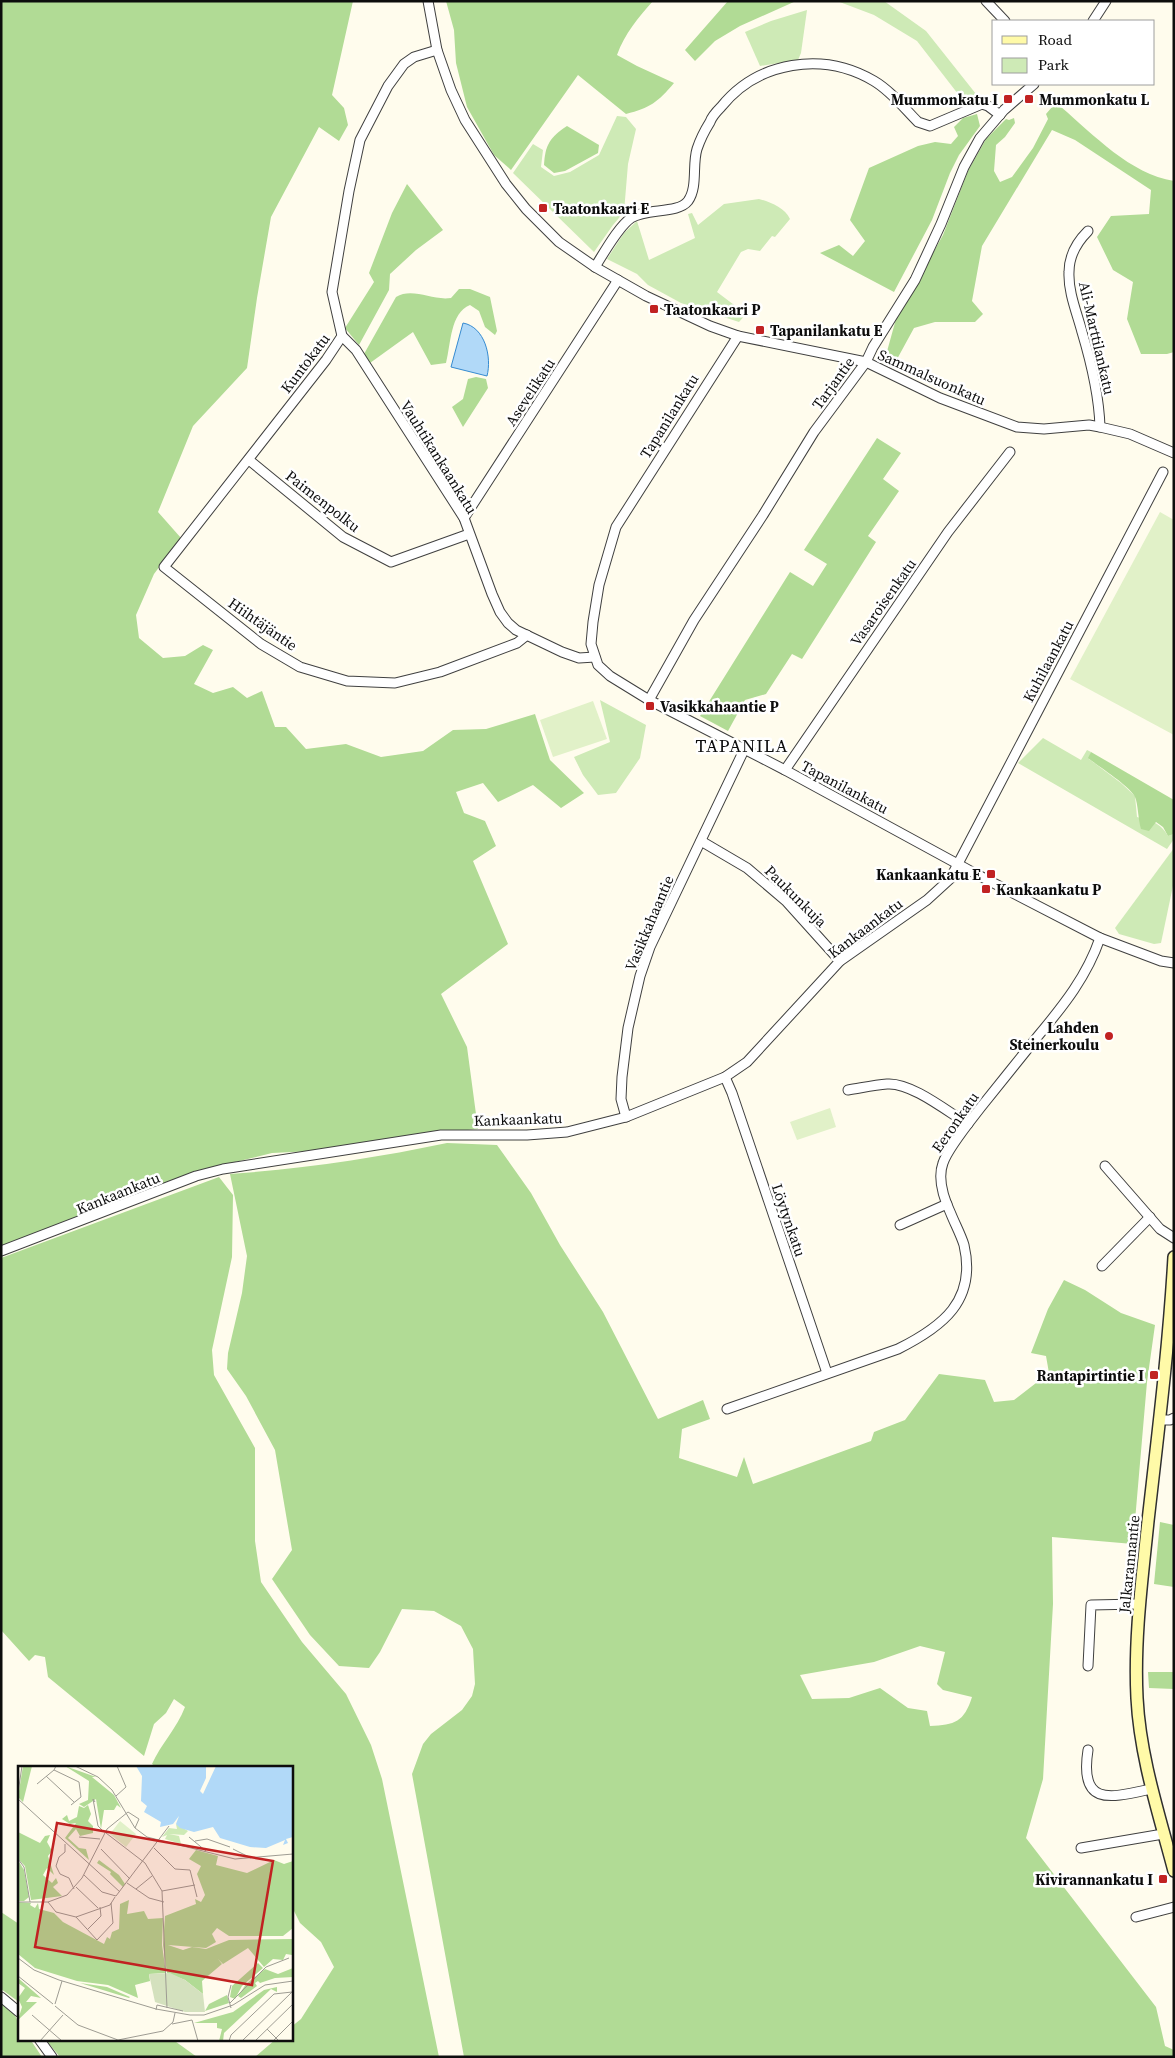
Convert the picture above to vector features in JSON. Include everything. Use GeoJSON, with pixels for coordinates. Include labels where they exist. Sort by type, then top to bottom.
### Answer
{"type":"FeatureCollection","features":[{"type":"Feature","properties":{"kind":"main road","name":"Jalkarannantie"},"geometry":{"type":"LineString","coordinates":[[1174,1257],[1160,1420],[1139,1604],[1136,1655],[1137,1699],[1141,1734],[1152,1789],[1163,1834],[1171,1851],[1174,1872]]}},
{"type":"Feature","properties":{"kind":"street","name":"Sammalsuonkatu"},"geometry":{"type":"LineString","coordinates":[[428,1],[437,50],[451,90],[465,120],[506,184],[526,209],[559,242],[595,267],[687,316],[738,336],[866,362],[940,398],[1017,427],[1044,429],[1089,425],[1130,434],[1173,450]]}},
{"type":"Feature","properties":{"kind":"street"},"geometry":{"type":"LineString","coordinates":[[986,1],[1004,20]]}},
{"type":"Feature","properties":{"kind":"street"},"geometry":{"type":"LineString","coordinates":[[1094,20],[1106,1]]}},
{"type":"Feature","properties":{"kind":"street","name":"Kuntokatu"},"geometry":{"type":"LineString","coordinates":[[164,567],[249,460],[326,360],[342,336],[332,292],[349,191],[360,140],[388,86],[404,64],[414,57],[437,50]]}},
{"type":"Feature","properties":{"kind":"street"},"geometry":{"type":"LineString","coordinates":[[595,267],[624,224],[631,218],[638,214],[677,208],[684,205],[692,194],[696,150],[711,119],[732,93],[755,77],[779,67],[808,62],[837,66],[864,75],[884,88],[918,122],[925,126],[982,104],[1000,115]]}},
{"type":"Feature","properties":{"kind":"street","name":"Tarjantie"},"geometry":{"type":"LineString","coordinates":[[649,700],[694,620],[814,432],[866,362],[873,347],[915,280],[964,167],[980,138],[1000,115],[1033,85]]}},
{"type":"Feature","properties":{"kind":"street","name":"Ali-Marttilankatu"},"geometry":{"type":"LineString","coordinates":[[1088,231],[1081,238],[1072,254],[1068,271],[1070,287],[1088,350],[1100,427]]}},
{"type":"Feature","properties":{"kind":"street","name":"Asevelikatu"},"geometry":{"type":"LineString","coordinates":[[464,518],[618,280]]}},
{"type":"Feature","properties":{"kind":"street","name":"Vauhtikankaankatu"},"geometry":{"type":"LineString","coordinates":[[342,336],[356,350],[464,518],[500,612],[516,630],[579,658],[595,656]]}},
{"type":"Feature","properties":{"kind":"street","name":"Tapanilankatu"},"geometry":{"type":"LineString","coordinates":[[738,336],[616,527],[599,585],[591,644],[598,665],[610,676],[649,700],[785,770],[958,864],[1100,938],[1161,961],[1174,963]]}},
{"type":"Feature","properties":{"kind":"street","name":"Vasaroisenkatu"},"geometry":{"type":"LineString","coordinates":[[785,770],[948,532],[1010,452]]}},
{"type":"Feature","properties":{"kind":"street","name":"Paimenpolku"},"geometry":{"type":"LineString","coordinates":[[249,460],[343,537],[391,562],[469,534]]}},
{"type":"Feature","properties":{"kind":"street","name":"Kuhilaankatu"},"geometry":{"type":"LineString","coordinates":[[958,864],[1162,472]]}},
{"type":"Feature","properties":{"kind":"street","name":"Hiihtäjäntie"},"geometry":{"type":"LineString","coordinates":[[164,567],[261,644],[300,667],[347,681],[395,683],[440,672],[517,643],[527,635]]}},
{"type":"Feature","properties":{"kind":"street","name":"Vasikkahaantie"},"geometry":{"type":"LineString","coordinates":[[626,1117],[621,1099],[622,1077],[628,1028],[640,976],[650,947],[744,750]]}},
{"type":"Feature","properties":{"kind":"street","name":"Paukunkuja"},"geometry":{"type":"LineString","coordinates":[[701,841],[747,868],[786,900],[840,961]]}},
{"type":"Feature","properties":{"kind":"street","name":"Kankaankatu"},"geometry":{"type":"LineString","coordinates":[[1,1251],[196,1176],[223,1169],[440,1135],[528,1135],[567,1132],[626,1117],[725,1077],[747,1062],[840,961],[875,938],[940,889],[950,879],[958,864]]}},
{"type":"Feature","properties":{"kind":"street","name":"Eeronkatu"},"geometry":{"type":"LineString","coordinates":[[727,1409],[898,1349],[922,1336],[945,1320],[957,1305],[967,1274],[964,1245],[947,1204],[941,1182],[943,1162],[968,1124],[1069,1000],[1087,970],[1100,938]]}},
{"type":"Feature","properties":{"kind":"street","name":"Löytynkatu"},"geometry":{"type":"LineString","coordinates":[[725,1077],[827,1373]]}},
{"type":"Feature","properties":{"kind":"street"},"geometry":{"type":"LineString","coordinates":[[848,1090],[895,1084],[917,1092],[968,1124]]}},
{"type":"Feature","properties":{"kind":"street"},"geometry":{"type":"LineString","coordinates":[[1105,1166],[1166,1234],[1174,1238]]}},
{"type":"Feature","properties":{"kind":"street"},"geometry":{"type":"LineString","coordinates":[[900,1225],[947,1204]]}},
{"type":"Feature","properties":{"kind":"street"},"geometry":{"type":"LineString","coordinates":[[1102,1266],[1150,1217]]}},
{"type":"Feature","properties":{"kind":"street"},"geometry":{"type":"LineString","coordinates":[[1160,1420],[1174,1418]]}},
{"type":"Feature","properties":{"kind":"street"},"geometry":{"type":"LineString","coordinates":[[1088,1666],[1091,1605],[1139,1604]]}},
{"type":"Feature","properties":{"kind":"street"},"geometry":{"type":"LineString","coordinates":[[1088,1750],[1086,1762],[1088,1784],[1099,1795],[1121,1795],[1152,1789]]}},
{"type":"Feature","properties":{"kind":"street"},"geometry":{"type":"LineString","coordinates":[[1081,1848],[1163,1834]]}},
{"type":"Feature","properties":{"kind":"street"},"geometry":{"type":"LineString","coordinates":[[1136,1917],[1174,1907]]}},
{"type":"Feature","properties":{"kind":"street"},"geometry":{"type":"LineString","coordinates":[[1,1997],[18,2011]]}},
{"type":"Feature","properties":{"kind":"street"},"geometry":{"type":"LineString","coordinates":[[40,2040],[52,2057]]}},
{"type":"Feature","properties":{"kind":"green space"},"geometry":{"type":"Polygon","coordinates":[[[1,1],[353,1],[332,95],[344,108],[348,125],[339,141],[319,127],[271,217],[247,368],[193,426],[158,512],[181,538],[154,574],[136,615],[139,638],[163,658],[185,656],[203,645],[213,650],[194,684],[213,693],[233,687],[247,698],[262,691],[275,727],[286,727],[306,749],[346,744],[381,757],[423,751],[453,730],[486,729],[535,714],[550,760],[584,793],[561,808],[533,785],[498,802],[483,783],[456,792],[464,813],[485,821],[496,846],[473,861],[508,944],[441,994],[467,1047],[478,1129],[396,1137],[313,1151],[272,1153],[227,1164],[1,1246],[1,1]]]}},
{"type":"Feature","properties":{"kind":"green space"},"geometry":{"type":"Polygon","coordinates":[[[446,1],[653,1],[628,33],[617,55],[674,83],[653,103],[626,114],[578,75],[511,170],[494,155],[467,107],[456,63],[454,30],[446,1]]]}},
{"type":"Feature","properties":{"kind":"green space"},"geometry":{"type":"Polygon","coordinates":[[[728,1],[796,1],[740,26],[715,41],[695,61],[685,50],[728,1]]]}},
{"type":"Feature","properties":{"kind":"green space"},"geometry":{"type":"Polygon","coordinates":[[[837,1],[884,1],[926,31],[976,94],[976,99],[965,103],[917,41],[874,15],[837,1]]]}},
{"type":"Feature","properties":{"kind":"green space"},"geometry":{"type":"Polygon","coordinates":[[[807,10],[801,53],[798,60],[760,66],[745,32],[771,21],[807,10]]]}},
{"type":"Feature","properties":{"kind":"green space"},"geometry":{"type":"Polygon","coordinates":[[[1052,107],[1061,107],[1113,152],[1128,162],[1158,177],[1174,181],[1174,352],[1167,354],[1141,354],[1127,319],[1133,282],[1113,270],[1097,237],[1111,216],[1149,214],[1151,190],[1075,140],[1052,130],[982,246],[972,301],[983,314],[975,322],[935,322],[914,328],[896,361],[886,355],[896,319],[943,235],[968,171],[986,139],[1006,119],[1014,118],[1015,123],[1005,137],[996,145],[994,171],[1000,182],[1012,177],[1033,148],[1048,119],[1046,114],[1052,107]]]}},
{"type":"Feature","properties":{"kind":"green space"},"geometry":{"type":"Polygon","coordinates":[[[977,114],[980,126],[959,155],[932,220],[894,292],[820,253],[839,245],[853,256],[865,241],[850,220],[869,168],[918,146],[935,142],[951,144],[958,136],[954,127],[963,118],[977,114]]]}},
{"type":"Feature","properties":{"kind":"green space"},"geometry":{"type":"Polygon","coordinates":[[[617,116],[626,117],[636,129],[628,164],[624,212],[594,252],[513,173],[533,144],[543,150],[541,167],[554,176],[570,172],[599,155],[617,116]]]}},
{"type":"Feature","properties":{"kind":"green space"},"geometry":{"type":"Polygon","coordinates":[[[567,126],[599,145],[598,153],[565,171],[554,173],[544,165],[547,147],[556,134],[567,126]]]}},
{"type":"Feature","properties":{"kind":"green space"},"geometry":{"type":"Polygon","coordinates":[[[407,184],[443,230],[416,250],[390,274],[389,290],[359,345],[345,328],[374,282],[369,273],[392,213],[407,184]]]}},
{"type":"Feature","properties":{"kind":"green space"},"geometry":{"type":"Polygon","coordinates":[[[759,199],[781,209],[790,219],[775,237],[772,236],[760,251],[748,249],[741,252],[717,292],[746,314],[739,322],[681,303],[648,285],[637,274],[607,259],[624,233],[637,221],[649,260],[695,238],[688,214],[692,213],[698,225],[724,204],[759,199]]]}},
{"type":"Feature","properties":{"kind":"green space"},"geometry":{"type":"Polygon","coordinates":[[[459,289],[470,289],[490,297],[497,331],[495,335],[485,327],[479,311],[470,305],[463,309],[455,322],[446,363],[431,365],[413,332],[370,363],[364,354],[396,297],[409,293],[437,298],[451,298],[459,289]]]}},
{"type":"Feature","properties":{"kind":"green space"},"geometry":{"type":"Polygon","coordinates":[[[476,377],[486,379],[488,388],[463,427],[452,407],[463,399],[468,379],[476,377]]]}},
{"type":"Feature","properties":{"kind":"green space"},"geometry":{"type":"Polygon","coordinates":[[[877,438],[901,453],[883,479],[899,491],[868,536],[876,542],[802,659],[792,654],[766,694],[745,700],[728,731],[700,716],[790,572],[813,586],[827,564],[804,550],[877,438]]]}},
{"type":"Feature","properties":{"kind":"green space"},"geometry":{"type":"Polygon","coordinates":[[[1160,512],[1174,520],[1174,735],[1070,679],[1160,512]]]}},
{"type":"Feature","properties":{"kind":"green space"},"geometry":{"type":"Polygon","coordinates":[[[600,700],[646,725],[640,758],[616,793],[598,795],[583,775],[574,757],[610,742],[600,700]]]}},
{"type":"Feature","properties":{"kind":"green space"},"geometry":{"type":"Polygon","coordinates":[[[593,701],[607,739],[553,757],[540,720],[593,701]]]}},
{"type":"Feature","properties":{"kind":"green space"},"geometry":{"type":"Polygon","coordinates":[[[1043,738],[1081,760],[1087,750],[1091,752],[1089,759],[1135,796],[1137,817],[1158,825],[1168,836],[1174,834],[1174,839],[1167,849],[1018,763],[1043,738]]]}},
{"type":"Feature","properties":{"kind":"green space"},"geometry":{"type":"Polygon","coordinates":[[[1091,752],[1174,800],[1174,834],[1168,836],[1163,827],[1156,822],[1149,831],[1141,829],[1135,797],[1121,782],[1088,758],[1091,752]]]}},
{"type":"Feature","properties":{"kind":"green space"},"geometry":{"type":"Polygon","coordinates":[[[1174,848],[1174,881],[1161,943],[1154,944],[1119,934],[1115,928],[1174,848]]]}},
{"type":"Feature","properties":{"kind":"green space"},"geometry":{"type":"Polygon","coordinates":[[[830,1108],[836,1127],[797,1140],[790,1122],[830,1108]]]}},
{"type":"Feature","properties":{"kind":"green space"},"geometry":{"type":"Polygon","coordinates":[[[447,1143],[497,1145],[531,1193],[560,1245],[603,1312],[658,1419],[703,1400],[710,1419],[682,1429],[679,1458],[737,1477],[744,1457],[753,1484],[871,1441],[874,1432],[905,1420],[939,1374],[985,1380],[994,1402],[1014,1400],[1049,1373],[1046,1356],[1031,1353],[1048,1309],[1064,1280],[1085,1290],[1121,1313],[1155,1325],[1147,1382],[1133,1544],[1052,1537],[1053,1604],[1043,1779],[1026,1838],[1156,2007],[1165,2046],[1174,2050],[1174,2057],[464,2057],[412,1774],[423,1744],[431,1734],[462,1710],[472,1696],[475,1684],[473,1649],[461,1626],[434,1611],[402,1609],[380,1652],[369,1668],[339,1666],[310,1635],[272,1579],[292,1550],[275,1450],[246,1396],[227,1369],[228,1353],[242,1293],[247,1256],[230,1174],[312,1166],[447,1143]],[[920,1646],[874,1662],[800,1675],[812,1699],[849,1698],[880,1688],[908,1708],[927,1711],[930,1726],[946,1725],[962,1717],[972,1697],[943,1690],[937,1684],[945,1652],[920,1646]]]}},
{"type":"Feature","properties":{"kind":"green space"},"geometry":{"type":"Polygon","coordinates":[[[219,1177],[233,1195],[232,1257],[212,1350],[214,1375],[255,1448],[255,1541],[261,1582],[302,1642],[346,1694],[371,1745],[382,1779],[439,2057],[255,2057],[275,2040],[292,2040],[292,2026],[301,2019],[334,1967],[321,1942],[300,1923],[292,1907],[292,1766],[155,1766],[152,1764],[185,1707],[174,1699],[166,1713],[154,1724],[144,1756],[48,1677],[45,1657],[35,1655],[29,1661],[1,1630],[1,1258],[219,1177]]]}},
{"type":"Feature","properties":{"kind":"green space"},"geometry":{"type":"Polygon","coordinates":[[[1160,1522],[1174,1525],[1174,1587],[1154,1584],[1160,1522]]]}},
{"type":"Feature","properties":{"kind":"green space"},"geometry":{"type":"Polygon","coordinates":[[[1148,1672],[1174,1672],[1174,1689],[1149,1688],[1148,1672]]]}},
{"type":"Feature","properties":{"kind":"green space"},"geometry":{"type":"Polygon","coordinates":[[[1,1912],[18,1923],[18,2001],[1,1989],[1,1912]]]}},
{"type":"Feature","properties":{"kind":"green space"},"geometry":{"type":"Polygon","coordinates":[[[1,2001],[11,2010],[18,2021],[18,2040],[31,2040],[42,2057],[1,2057],[1,2001]]]}},
{"type":"Feature","properties":{"kind":"green space"},"geometry":{"type":"Polygon","coordinates":[[[46,2040],[173,2040],[197,2057],[60,2057],[46,2040]]]}},
{"type":"Feature","properties":{"kind":"water"},"geometry":{"type":"Polygon","coordinates":[[[463,323],[477,330],[482,337],[487,352],[487,376],[451,367],[463,323]]]}},
{"type":"Feature","properties":{"kind":"place","name":"Mummonkatu I"},"geometry":{"type":"Point","coordinates":[1008,99]}},
{"type":"Feature","properties":{"kind":"place","name":"Mummonkatu L"},"geometry":{"type":"Point","coordinates":[1029,99]}},
{"type":"Feature","properties":{"kind":"place","name":"Taatonkaari E"},"geometry":{"type":"Point","coordinates":[543,208]}},
{"type":"Feature","properties":{"kind":"place","name":"Taatonkaari P"},"geometry":{"type":"Point","coordinates":[654,309]}},
{"type":"Feature","properties":{"kind":"place","name":"Tapanilankatu E"},"geometry":{"type":"Point","coordinates":[760,330]}},
{"type":"Feature","properties":{"kind":"place","name":"Vasikkahaantie P"},"geometry":{"type":"Point","coordinates":[650,706]}},
{"type":"Feature","properties":{"kind":"place","name":"Kankaankatu E"},"geometry":{"type":"Point","coordinates":[991,874]}},
{"type":"Feature","properties":{"kind":"place","name":"Kankaankatu P"},"geometry":{"type":"Point","coordinates":[986,889]}},
{"type":"Feature","properties":{"kind":"place","name":"Lahden Steinerkoulu"},"geometry":{"type":"Point","coordinates":[1109,1036]}},
{"type":"Feature","properties":{"kind":"place","name":"Rantapirtintie I"},"geometry":{"type":"Point","coordinates":[1154,1375]}},
{"type":"Feature","properties":{"kind":"place","name":"Kivirannankatu I"},"geometry":{"type":"Point","coordinates":[1163,1879]}},
{"type":"Feature","properties":{"kind":"district","name":"TAPANILA"},"geometry":{"type":"Point","coordinates":[742,745]}}]}
